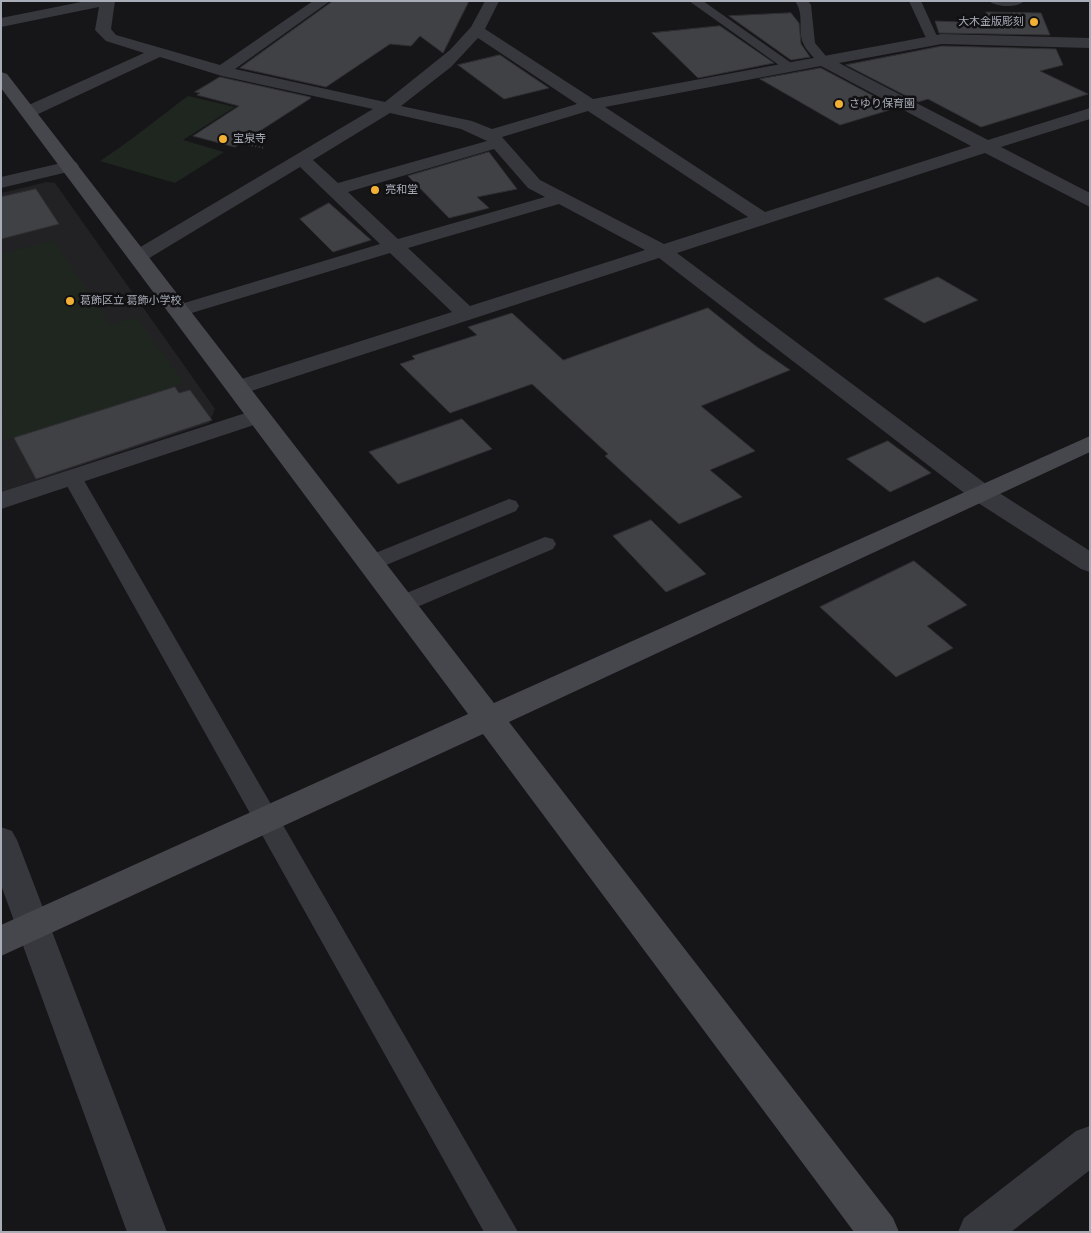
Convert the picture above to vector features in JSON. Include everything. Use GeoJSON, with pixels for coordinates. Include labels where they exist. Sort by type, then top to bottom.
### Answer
{"type":"FeatureCollection","features":[{"type":"Feature","properties":{"kind":"street"},"geometry":{"type":"LineString","coordinates":[[222,71],[323,1]]}},
{"type":"Feature","properties":{"kind":"street"},"geometry":{"type":"LineString","coordinates":[[139,256],[387,108],[438,69],[476,30],[492,1]]}},
{"type":"Feature","properties":{"kind":"street"},"geometry":{"type":"LineString","coordinates":[[1,23],[107,2],[103,30],[111,38],[222,71],[466,125],[494,139],[534,184],[662,251],[981,493],[1090,563]]}},
{"type":"Feature","properties":{"kind":"street"},"geometry":{"type":"LineString","coordinates":[[476,30],[762,218]]}},
{"type":"Feature","properties":{"kind":"street"},"geometry":{"type":"LineString","coordinates":[[335,190],[494,139],[590,105],[936,41],[1090,43]]}},
{"type":"Feature","properties":{"kind":"street"},"geometry":{"type":"LineString","coordinates":[[28,112],[159,52]]}},
{"type":"Feature","properties":{"kind":"street"},"geometry":{"type":"LineString","coordinates":[[825,62],[1090,201]]}},
{"type":"Feature","properties":{"kind":"street"},"geometry":{"type":"LineString","coordinates":[[1,76],[879,1232]]}},
{"type":"Feature","properties":{"kind":"street"},"geometry":{"type":"LineString","coordinates":[[237,388],[1090,113]]}},
{"type":"Feature","properties":{"kind":"street"},"geometry":{"type":"LineString","coordinates":[[302,159],[465,313]]}},
{"type":"Feature","properties":{"kind":"street"},"geometry":{"type":"LineString","coordinates":[[1,183],[70,166]]}},
{"type":"Feature","properties":{"kind":"street"},"geometry":{"type":"LineString","coordinates":[[178,311],[560,198]]}},
{"type":"Feature","properties":{"kind":"street"},"geometry":{"type":"LineString","coordinates":[[1,500],[258,416]]}},
{"type":"Feature","properties":{"kind":"street"},"geometry":{"type":"LineString","coordinates":[[1,941],[1090,443]]}},
{"type":"Feature","properties":{"kind":"street"},"geometry":{"type":"LineString","coordinates":[[1,840],[147,1232]]}},
{"type":"Feature","properties":{"kind":"street"},"geometry":{"type":"LineString","coordinates":[[978,1232],[1090,1145]]}},
{"type":"Feature","properties":{"kind":"lane"},"geometry":{"type":"LineString","coordinates":[[695,1],[791,67]]}},
{"type":"Feature","properties":{"kind":"lane"},"geometry":{"type":"LineString","coordinates":[[801,1],[806,5],[809,43],[825,62]]}},
{"type":"Feature","properties":{"kind":"lane"},"geometry":{"type":"LineString","coordinates":[[915,1],[931,36],[936,41]]}},
{"type":"Feature","properties":{"kind":"lane"},"geometry":{"type":"LineString","coordinates":[[996,1],[1017,2]]}},
{"type":"Feature","properties":{"kind":"lane"},"geometry":{"type":"LineString","coordinates":[[72,477],[268,818],[502,1232]]}},
{"type":"Feature","properties":{"kind":"lane"},"geometry":{"type":"LineString","coordinates":[[371,563],[509,506]]}},
{"type":"Feature","properties":{"kind":"lane"},"geometry":{"type":"LineString","coordinates":[[402,604],[545,544]]}},
{"type":"Feature","properties":{"kind":"shaded area"},"geometry":{"type":"Polygon","coordinates":[[[188,96],[235,107],[183,140],[224,152],[175,183],[100,161],[134,137],[188,96]]]}},
{"type":"Feature","properties":{"kind":"shaded area","name":"葛飾区立 葛飾小学校"},"geometry":{"type":"Polygon","coordinates":[[[47,182],[55,183],[215,409],[209,423],[1,492],[1,193],[47,182]]]}},
{"type":"Feature","properties":{"kind":"shaded area"},"geometry":{"type":"Polygon","coordinates":[[[53,240],[111,325],[136,317],[184,383],[3,441],[1,254],[53,240]]]}},
{"type":"Feature","properties":{"kind":"building"},"geometry":{"type":"Polygon","coordinates":[[[333,1],[469,1],[443,53],[420,36],[411,46],[390,44],[326,87],[240,68],[333,1]]]}},
{"type":"Feature","properties":{"kind":"building"},"geometry":{"type":"Polygon","coordinates":[[[986,12],[1041,13],[1050,35],[939,33],[935,21],[990,23],[986,12]]]}},
{"type":"Feature","properties":{"kind":"building"},"geometry":{"type":"Polygon","coordinates":[[[791,13],[799,23],[801,44],[810,57],[791,60],[729,16],[791,13]]]}},
{"type":"Feature","properties":{"kind":"building"},"geometry":{"type":"Polygon","coordinates":[[[720,26],[774,63],[698,78],[652,33],[720,26]]]}},
{"type":"Feature","properties":{"kind":"building"},"geometry":{"type":"Polygon","coordinates":[[[942,46],[1056,49],[1063,65],[1040,71],[1088,94],[981,127],[928,99],[918,102],[846,65],[942,46]]]}},
{"type":"Feature","properties":{"kind":"building"},"geometry":{"type":"Polygon","coordinates":[[[500,55],[549,88],[504,99],[458,65],[500,55]]]}},
{"type":"Feature","properties":{"kind":"building"},"geometry":{"type":"Polygon","coordinates":[[[821,68],[896,108],[840,125],[760,79],[821,68]]]}},
{"type":"Feature","properties":{"kind":"building"},"geometry":{"type":"Polygon","coordinates":[[[220,77],[311,98],[235,147],[193,136],[239,106],[197,95],[200,93],[195,92],[220,77]]]}},
{"type":"Feature","properties":{"kind":"building"},"geometry":{"type":"Polygon","coordinates":[[[489,152],[517,189],[477,197],[489,208],[449,218],[408,176],[489,152]]]}},
{"type":"Feature","properties":{"kind":"building"},"geometry":{"type":"Polygon","coordinates":[[[36,189],[59,224],[1,239],[1,197],[36,189]]]}},
{"type":"Feature","properties":{"kind":"building"},"geometry":{"type":"Polygon","coordinates":[[[329,203],[371,240],[333,252],[300,219],[329,203]]]}},
{"type":"Feature","properties":{"kind":"building"},"geometry":{"type":"Polygon","coordinates":[[[938,277],[978,300],[924,323],[884,299],[938,277]]]}},
{"type":"Feature","properties":{"kind":"building"},"geometry":{"type":"Polygon","coordinates":[[[708,308],[757,347],[790,370],[701,406],[755,451],[710,470],[742,497],[679,524],[605,456],[608,454],[532,384],[450,413],[400,364],[415,359],[412,356],[477,335],[468,327],[512,313],[563,360],[708,308]]]}},
{"type":"Feature","properties":{"kind":"building"},"geometry":{"type":"Polygon","coordinates":[[[175,387],[179,393],[190,390],[212,420],[36,479],[14,438],[175,387]]]}},
{"type":"Feature","properties":{"kind":"building"},"geometry":{"type":"Polygon","coordinates":[[[462,419],[492,449],[398,484],[369,452],[462,419]]]}},
{"type":"Feature","properties":{"kind":"building"},"geometry":{"type":"Polygon","coordinates":[[[888,441],[931,473],[890,492],[847,459],[888,441]]]}},
{"type":"Feature","properties":{"kind":"building"},"geometry":{"type":"Polygon","coordinates":[[[651,520],[706,574],[666,592],[613,536],[651,520]]]}},
{"type":"Feature","properties":{"kind":"building"},"geometry":{"type":"Polygon","coordinates":[[[914,561],[967,605],[927,626],[953,648],[896,677],[820,607],[914,561]]]}},
{"type":"Feature","properties":{"kind":"place","name":"大木金版彫刻"},"geometry":{"type":"Point","coordinates":[1034,22]}},
{"type":"Feature","properties":{"kind":"place","name":"さゆり保育園"},"geometry":{"type":"Point","coordinates":[839,104]}},
{"type":"Feature","properties":{"kind":"place","name":"宝泉寺"},"geometry":{"type":"Point","coordinates":[223,139]}},
{"type":"Feature","properties":{"kind":"place","name":"亮和堂"},"geometry":{"type":"Point","coordinates":[375,190]}},
{"type":"Feature","properties":{"kind":"place","name":"葛飾区立 葛飾小学校"},"geometry":{"type":"Point","coordinates":[70,301]}}]}
